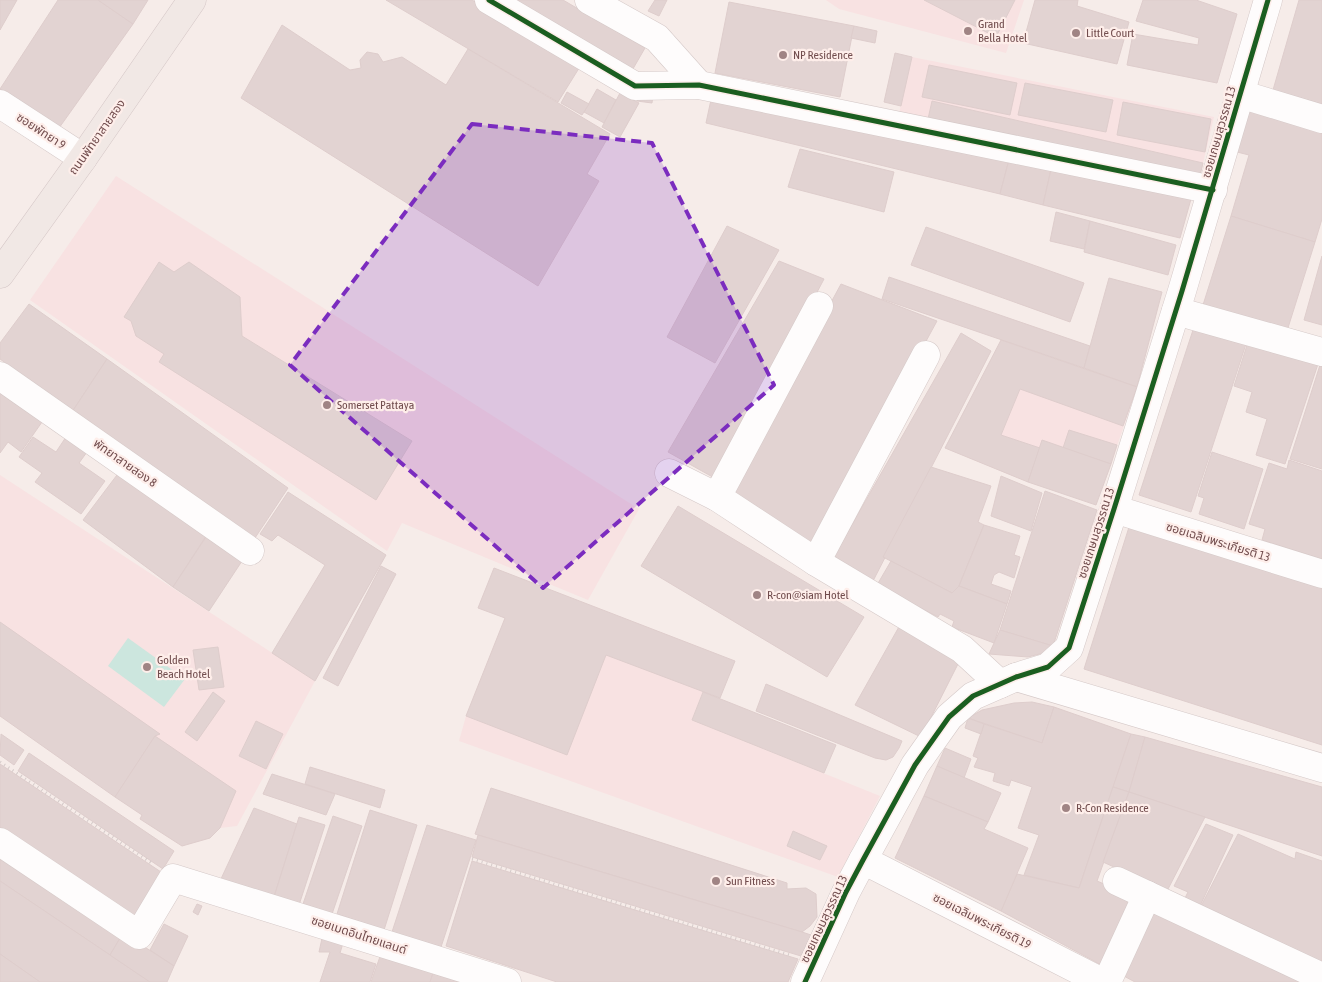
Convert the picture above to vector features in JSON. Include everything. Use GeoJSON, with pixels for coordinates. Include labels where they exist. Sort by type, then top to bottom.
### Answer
{"type":"FeatureCollection","features":[{"type":"Feature","properties":{"kind":"main road","name":"ถนนพัทยาสายสอง"},"geometry":{"type":"LineString","coordinates":[[0,274],[192,0]]}},
{"type":"Feature","properties":{"kind":"street"},"geometry":{"type":"LineString","coordinates":[[489,0],[635,86],[699,85],[1213,190]]}},
{"type":"Feature","properties":{"kind":"street"},"geometry":{"type":"LineString","coordinates":[[589,0],[657,38],[699,85]]}},
{"type":"Feature","properties":{"kind":"street","name":"ซอยเกษมสุวรรณ 13"},"geometry":{"type":"LineString","coordinates":[[810,972],[846,892],[863,860],[915,765],[949,717],[973,696],[1048,667],[1069,648],[1176,311],[1268,0]]}},
{"type":"Feature","properties":{"kind":"street"},"geometry":{"type":"LineString","coordinates":[[635,86],[647,76],[655,64],[658,55],[657,38]]}},
{"type":"Feature","properties":{"kind":"street"},"geometry":{"type":"LineString","coordinates":[[1240,94],[1322,119]]}},
{"type":"Feature","properties":{"kind":"street","name":"ซอยพัทยา 9"},"geometry":{"type":"LineString","coordinates":[[0,104],[83,158]]}},
{"type":"Feature","properties":{"kind":"street"},"geometry":{"type":"LineString","coordinates":[[717,497],[819,306]]}},
{"type":"Feature","properties":{"kind":"street"},"geometry":{"type":"LineString","coordinates":[[1176,311],[1322,352]]}},
{"type":"Feature","properties":{"kind":"street"},"geometry":{"type":"LineString","coordinates":[[816,562],[926,355]]}},
{"type":"Feature","properties":{"kind":"street","name":"พัทยาสายสอง 8"},"geometry":{"type":"LineString","coordinates":[[0,376],[250,551]]}},
{"type":"Feature","properties":{"kind":"street"},"geometry":{"type":"LineString","coordinates":[[668,473],[717,497],[816,562],[962,649],[1008,681],[1322,768]]}},
{"type":"Feature","properties":{"kind":"street","name":"ซอยเฉลิมพระเกียรติ 13"},"geometry":{"type":"LineString","coordinates":[[1114,509],[1322,574]]}},
{"type":"Feature","properties":{"kind":"street"},"geometry":{"type":"LineString","coordinates":[[0,842],[139,935],[173,878]]}},
{"type":"Feature","properties":{"kind":"street","name":"ซอยเฉลิมพระเกียรติ 19"},"geometry":{"type":"LineString","coordinates":[[863,860],[1102,982]]}},
{"type":"Feature","properties":{"kind":"street","name":"ซอยเมดอินไทยแลนด์"},"geometry":{"type":"LineString","coordinates":[[173,878],[507,982]]}},
{"type":"Feature","properties":{"kind":"street"},"geometry":{"type":"LineString","coordinates":[[1117,880],[1322,977]]}},
{"type":"Feature","properties":{"kind":"street"},"geometry":{"type":"LineString","coordinates":[[1107,982],[1146,895]]}},
{"type":"Feature","properties":{"kind":"path"},"geometry":{"type":"LineString","coordinates":[[0,762],[173,878]]}},
{"type":"Feature","properties":{"kind":"path"},"geometry":{"type":"LineString","coordinates":[[472,859],[810,972]]}},
{"type":"Feature","properties":{"kind":"highlighted area"},"geometry":{"type":"Polygon","coordinates":[[[472,124],[652,143],[774,385],[543,588],[290,365],[472,124]]]}},
{"type":"Feature","properties":{"kind":"shaded area","name":"Grand Bella Hotel"},"geometry":{"type":"Polygon","coordinates":[[[826,0],[1024,0],[1006,53],[839,9],[826,0]]]}},
{"type":"Feature","properties":{"kind":"shaded area"},"geometry":{"type":"Polygon","coordinates":[[[912,57],[1214,117],[1199,180],[899,113],[912,57]]]}},
{"type":"Feature","properties":{"kind":"shaded area","name":"Somerset Pattaya"},"geometry":{"type":"Polygon","coordinates":[[[116,176],[639,509],[588,600],[402,523],[387,551],[30,300],[116,176]]]}},
{"type":"Feature","properties":{"kind":"shaded area"},"geometry":{"type":"Polygon","coordinates":[[[1001,340],[1137,387],[1111,464],[1028,482],[945,448],[1001,340]]]}},
{"type":"Feature","properties":{"kind":"shaded area","name":"Golden Beach Hotel"},"geometry":{"type":"Polygon","coordinates":[[[0,475],[315,681],[237,826],[220,828],[210,838],[182,846],[140,819],[142,815],[0,716],[0,475]]]}},
{"type":"Feature","properties":{"kind":"shaded area"},"geometry":{"type":"Polygon","coordinates":[[[494,568],[717,654],[692,720],[880,796],[838,877],[459,741],[466,716],[505,618],[478,608],[494,568]]]}},
{"type":"Feature","properties":{"kind":"water"},"geometry":{"type":"Polygon","coordinates":[[[128,638],[185,679],[164,707],[108,666],[128,638]]]}},
{"type":"Feature","properties":{"kind":"building"},"geometry":{"type":"Polygon","coordinates":[[[0,0],[17,0],[0,30],[0,0]]]}},
{"type":"Feature","properties":{"kind":"building"},"geometry":{"type":"Polygon","coordinates":[[[58,0],[98,0],[133,24],[59,128],[0,89],[58,0]]]}},
{"type":"Feature","properties":{"kind":"building"},"geometry":{"type":"Polygon","coordinates":[[[98,0],[148,0],[133,24],[98,0]]]}},
{"type":"Feature","properties":{"kind":"building"},"geometry":{"type":"Polygon","coordinates":[[[386,0],[472,0],[581,65],[558,102],[386,0]]]}},
{"type":"Feature","properties":{"kind":"building"},"geometry":{"type":"Polygon","coordinates":[[[502,0],[563,0],[645,48],[630,74],[502,0]]]}},
{"type":"Feature","properties":{"kind":"building"},"geometry":{"type":"Polygon","coordinates":[[[655,0],[667,0],[659,16],[648,11],[655,0]]]}},
{"type":"Feature","properties":{"kind":"building"},"geometry":{"type":"Polygon","coordinates":[[[924,0],[1015,0],[996,37],[924,0]]]}},
{"type":"Feature","properties":{"kind":"building","name":"Little Court"},"geometry":{"type":"Polygon","coordinates":[[[1035,0],[1078,0],[1077,6],[1129,22],[1117,64],[1023,43],[1035,0]]]}},
{"type":"Feature","properties":{"kind":"building"},"geometry":{"type":"Polygon","coordinates":[[[1143,0],[1196,0],[1237,14],[1217,83],[1127,65],[1133,34],[1198,45],[1199,38],[1136,21],[1143,0]]]}},
{"type":"Feature","properties":{"kind":"building"},"geometry":{"type":"Polygon","coordinates":[[[1299,0],[1322,0],[1322,104],[1273,90],[1299,0]]]}},
{"type":"Feature","properties":{"kind":"building","name":"NP Residence"},"geometry":{"type":"Polygon","coordinates":[[[729,2],[854,26],[840,97],[715,73],[729,2]]]}},
{"type":"Feature","properties":{"kind":"building"},"geometry":{"type":"Polygon","coordinates":[[[282,25],[350,70],[361,68],[360,60],[367,52],[378,54],[383,62],[402,57],[446,85],[468,49],[610,134],[587,174],[599,181],[538,286],[241,98],[282,25]]]}},
{"type":"Feature","properties":{"kind":"building"},"geometry":{"type":"Polygon","coordinates":[[[854,26],[877,31],[875,43],[851,38],[854,26]]]}},
{"type":"Feature","properties":{"kind":"building"},"geometry":{"type":"Polygon","coordinates":[[[895,53],[912,57],[901,106],[884,102],[895,53]]]}},
{"type":"Feature","properties":{"kind":"building"},"geometry":{"type":"Polygon","coordinates":[[[929,65],[1017,83],[1010,115],[922,97],[929,65]]]}},
{"type":"Feature","properties":{"kind":"building"},"geometry":{"type":"Polygon","coordinates":[[[1025,83],[1113,100],[1106,132],[1018,115],[1025,83]]]}},
{"type":"Feature","properties":{"kind":"building"},"geometry":{"type":"Polygon","coordinates":[[[597,89],[616,100],[604,123],[584,112],[597,89]]]}},
{"type":"Feature","properties":{"kind":"building"},"geometry":{"type":"Polygon","coordinates":[[[567,92],[589,104],[582,115],[561,103],[567,92]]]}},
{"type":"Feature","properties":{"kind":"building"},"geometry":{"type":"Polygon","coordinates":[[[620,93],[639,103],[620,137],[602,127],[620,93]]]}},
{"type":"Feature","properties":{"kind":"building"},"geometry":{"type":"Polygon","coordinates":[[[638,93],[653,95],[652,103],[637,101],[638,93]]]}},
{"type":"Feature","properties":{"kind":"building"},"geometry":{"type":"Polygon","coordinates":[[[712,95],[1010,156],[1000,194],[706,123],[712,95]]]}},
{"type":"Feature","properties":{"kind":"building"},"geometry":{"type":"Polygon","coordinates":[[[932,101],[1203,163],[1199,180],[928,119],[932,101]]]}},
{"type":"Feature","properties":{"kind":"building"},"geometry":{"type":"Polygon","coordinates":[[[1123,102],[1211,119],[1205,152],[1117,135],[1123,102]]]}},
{"type":"Feature","properties":{"kind":"building"},"geometry":{"type":"Polygon","coordinates":[[[1251,105],[1322,126],[1322,219],[1315,242],[1231,216],[1249,155],[1237,152],[1251,105]]]}},
{"type":"Feature","properties":{"kind":"building"},"geometry":{"type":"Polygon","coordinates":[[[800,149],[894,172],[884,212],[788,187],[800,149]]]}},
{"type":"Feature","properties":{"kind":"building"},"geometry":{"type":"Polygon","coordinates":[[[1010,156],[1052,165],[1043,205],[1000,194],[1010,156]]]}},
{"type":"Feature","properties":{"kind":"building"},"geometry":{"type":"Polygon","coordinates":[[[1052,165],[1191,199],[1180,238],[1043,205],[1052,165]]]}},
{"type":"Feature","properties":{"kind":"building"},"geometry":{"type":"Polygon","coordinates":[[[1056,212],[1090,221],[1084,249],[1050,241],[1056,212]]]}},
{"type":"Feature","properties":{"kind":"building"},"geometry":{"type":"Polygon","coordinates":[[[1231,216],[1315,242],[1287,331],[1203,305],[1231,216]]]}},
{"type":"Feature","properties":{"kind":"building"},"geometry":{"type":"Polygon","coordinates":[[[1090,221],[1176,245],[1168,275],[1084,252],[1090,221]]]}},
{"type":"Feature","properties":{"kind":"building"},"geometry":{"type":"Polygon","coordinates":[[[727,226],[779,250],[715,363],[667,337],[727,226]]]}},
{"type":"Feature","properties":{"kind":"building"},"geometry":{"type":"Polygon","coordinates":[[[926,227],[1084,283],[1070,322],[911,265],[926,227]]]}},
{"type":"Feature","properties":{"kind":"building"},"geometry":{"type":"Polygon","coordinates":[[[1322,256],[1322,325],[1304,320],[1322,256]]]}},
{"type":"Feature","properties":{"kind":"building"},"geometry":{"type":"Polygon","coordinates":[[[779,261],[824,279],[718,480],[668,452],[779,261]]]}},
{"type":"Feature","properties":{"kind":"building"},"geometry":{"type":"Polygon","coordinates":[[[159,262],[174,272],[189,262],[240,297],[242,336],[412,441],[376,500],[159,362],[164,354],[136,336],[131,321],[124,317],[159,262]]]}},
{"type":"Feature","properties":{"kind":"building"},"geometry":{"type":"Polygon","coordinates":[[[889,277],[1090,346],[1084,368],[882,299],[889,277]]]}},
{"type":"Feature","properties":{"kind":"building"},"geometry":{"type":"Polygon","coordinates":[[[1109,278],[1162,292],[1137,387],[1084,368],[1109,278]]]}},
{"type":"Feature","properties":{"kind":"building"},"geometry":{"type":"Polygon","coordinates":[[[841,284],[937,321],[814,547],[727,495],[841,284]]]}},
{"type":"Feature","properties":{"kind":"building"},"geometry":{"type":"Polygon","coordinates":[[[29,304],[107,359],[72,412],[0,359],[0,343],[29,304]]]}},
{"type":"Feature","properties":{"kind":"building"},"geometry":{"type":"Polygon","coordinates":[[[1194,327],[1246,344],[1191,512],[1139,495],[1194,327]]]}},
{"type":"Feature","properties":{"kind":"building"},"geometry":{"type":"Polygon","coordinates":[[[961,333],[991,351],[873,581],[833,558],[961,333]]]}},
{"type":"Feature","properties":{"kind":"building"},"geometry":{"type":"Polygon","coordinates":[[[1001,340],[1137,387],[1123,426],[1020,389],[1001,435],[1040,448],[1028,482],[945,448],[1001,340]]]}},
{"type":"Feature","properties":{"kind":"building"},"geometry":{"type":"Polygon","coordinates":[[[1248,342],[1318,364],[1285,464],[1256,455],[1267,419],[1246,412],[1252,392],[1234,386],[1248,342]]]}},
{"type":"Feature","properties":{"kind":"building"},"geometry":{"type":"Polygon","coordinates":[[[107,359],[288,488],[251,544],[72,412],[107,359]]]}},
{"type":"Feature","properties":{"kind":"building"},"geometry":{"type":"Polygon","coordinates":[[[1320,365],[1322,366],[1322,469],[1290,459],[1320,365]]]}},
{"type":"Feature","properties":{"kind":"building"},"geometry":{"type":"Polygon","coordinates":[[[0,393],[42,422],[21,452],[8,442],[0,453],[0,393]]]}},
{"type":"Feature","properties":{"kind":"building"},"geometry":{"type":"Polygon","coordinates":[[[1069,430],[1117,445],[1111,464],[1063,448],[1069,430]]]}},
{"type":"Feature","properties":{"kind":"building"},"geometry":{"type":"Polygon","coordinates":[[[33,437],[56,452],[66,437],[87,452],[79,463],[105,481],[81,514],[35,482],[42,473],[19,457],[33,437]]]}},
{"type":"Feature","properties":{"kind":"building"},"geometry":{"type":"Polygon","coordinates":[[[1042,440],[1111,464],[1096,505],[1028,482],[1042,440]]]}},
{"type":"Feature","properties":{"kind":"building"},"geometry":{"type":"Polygon","coordinates":[[[1212,452],[1263,469],[1244,529],[1199,514],[1204,498],[1198,496],[1212,452]]]}},
{"type":"Feature","properties":{"kind":"building"},"geometry":{"type":"Polygon","coordinates":[[[1289,460],[1322,471],[1322,559],[1262,540],[1265,529],[1249,524],[1269,463],[1287,469],[1289,460]]]}},
{"type":"Feature","properties":{"kind":"building"},"geometry":{"type":"Polygon","coordinates":[[[931,467],[991,486],[978,522],[984,525],[959,586],[952,593],[883,557],[931,467]]]}},
{"type":"Feature","properties":{"kind":"building"},"geometry":{"type":"Polygon","coordinates":[[[120,471],[210,530],[173,587],[83,520],[120,471]]]}},
{"type":"Feature","properties":{"kind":"building"},"geometry":{"type":"Polygon","coordinates":[[[1001,476],[1042,493],[1031,531],[991,516],[1001,476]]]}},
{"type":"Feature","properties":{"kind":"building"},"geometry":{"type":"Polygon","coordinates":[[[1045,491],[1097,510],[1053,646],[1000,630],[1045,491]]]}},
{"type":"Feature","properties":{"kind":"building"},"geometry":{"type":"Polygon","coordinates":[[[288,492],[386,555],[315,681],[272,653],[325,565],[278,535],[272,541],[260,534],[288,492]]]}},
{"type":"Feature","properties":{"kind":"building","name":"R-con@siam Hotel"},"geometry":{"type":"Polygon","coordinates":[[[678,506],[864,617],[827,677],[641,566],[678,506]]]}},
{"type":"Feature","properties":{"kind":"building"},"geometry":{"type":"Polygon","coordinates":[[[1130,524],[1322,584],[1322,745],[1084,669],[1130,524]]]}},
{"type":"Feature","properties":{"kind":"building"},"geometry":{"type":"Polygon","coordinates":[[[984,525],[1020,536],[1014,555],[1020,557],[1014,578],[999,572],[994,575],[991,584],[1011,591],[1007,604],[959,586],[984,525]]]}},
{"type":"Feature","properties":{"kind":"building"},"geometry":{"type":"Polygon","coordinates":[[[206,537],[242,561],[209,611],[173,587],[206,537]]]}},
{"type":"Feature","properties":{"kind":"building"},"geometry":{"type":"Polygon","coordinates":[[[891,561],[952,593],[959,586],[1007,604],[994,643],[952,627],[954,621],[940,614],[938,617],[877,585],[891,561]]]}},
{"type":"Feature","properties":{"kind":"building"},"geometry":{"type":"Polygon","coordinates":[[[381,566],[396,574],[338,686],[323,678],[381,566]]]}},
{"type":"Feature","properties":{"kind":"building"},"geometry":{"type":"Polygon","coordinates":[[[494,568],[735,661],[720,698],[606,655],[567,755],[466,716],[505,618],[478,608],[494,568]]]}},
{"type":"Feature","properties":{"kind":"building"},"geometry":{"type":"Polygon","coordinates":[[[0,622],[160,734],[155,736],[115,797],[0,716],[0,622]]]}},
{"type":"Feature","properties":{"kind":"building"},"geometry":{"type":"Polygon","coordinates":[[[900,625],[959,662],[921,737],[855,705],[900,625]]]}},
{"type":"Feature","properties":{"kind":"building"},"geometry":{"type":"Polygon","coordinates":[[[1000,630],[1053,646],[1047,652],[1028,657],[989,654],[1000,630]]]}},
{"type":"Feature","properties":{"kind":"building"},"geometry":{"type":"Polygon","coordinates":[[[218,647],[224,687],[199,690],[193,650],[218,647]]]}},
{"type":"Feature","properties":{"kind":"building"},"geometry":{"type":"Polygon","coordinates":[[[766,684],[902,741],[899,748],[893,757],[886,760],[875,758],[756,711],[766,684]]]}},
{"type":"Feature","properties":{"kind":"building"},"geometry":{"type":"Polygon","coordinates":[[[213,692],[225,701],[197,741],[185,732],[213,692]]]}},
{"type":"Feature","properties":{"kind":"building"},"geometry":{"type":"Polygon","coordinates":[[[703,692],[836,745],[824,773],[692,720],[703,692]]]}},
{"type":"Feature","properties":{"kind":"building"},"geometry":{"type":"Polygon","coordinates":[[[1032,702],[1054,707],[1042,743],[968,718],[982,710],[1014,703],[1032,702]]]}},
{"type":"Feature","properties":{"kind":"building","name":"R-Con Residence"},"geometry":{"type":"Polygon","coordinates":[[[1054,707],[1131,734],[1079,888],[1024,875],[1039,835],[1018,828],[1032,787],[1011,780],[1009,786],[993,781],[995,773],[974,767],[978,758],[973,756],[984,724],[1042,743],[1054,707]]]}},
{"type":"Feature","properties":{"kind":"building"},"geometry":{"type":"Polygon","coordinates":[[[968,718],[984,724],[981,734],[965,728],[968,718]]]}},
{"type":"Feature","properties":{"kind":"building"},"geometry":{"type":"Polygon","coordinates":[[[256,721],[283,734],[266,769],[239,756],[256,721]]]}},
{"type":"Feature","properties":{"kind":"building"},"geometry":{"type":"Polygon","coordinates":[[[1,734],[24,750],[14,765],[0,755],[1,734]]]}},
{"type":"Feature","properties":{"kind":"building"},"geometry":{"type":"Polygon","coordinates":[[[1131,734],[1145,737],[1129,792],[1113,787],[1131,734]]]}},
{"type":"Feature","properties":{"kind":"building"},"geometry":{"type":"Polygon","coordinates":[[[155,736],[236,791],[220,828],[210,838],[182,846],[140,819],[142,815],[115,797],[155,736]]]}},
{"type":"Feature","properties":{"kind":"building"},"geometry":{"type":"Polygon","coordinates":[[[1145,737],[1322,787],[1322,856],[1129,792],[1145,737]]]}},
{"type":"Feature","properties":{"kind":"building"},"geometry":{"type":"Polygon","coordinates":[[[945,748],[971,759],[964,778],[937,766],[945,748]]]}},
{"type":"Feature","properties":{"kind":"building"},"geometry":{"type":"Polygon","coordinates":[[[29,753],[174,851],[163,869],[18,771],[29,753]]]}},
{"type":"Feature","properties":{"kind":"building"},"geometry":{"type":"Polygon","coordinates":[[[0,764],[161,872],[131,921],[0,832],[0,764]]]}},
{"type":"Feature","properties":{"kind":"building"},"geometry":{"type":"Polygon","coordinates":[[[937,766],[1001,793],[988,822],[924,796],[937,766]]]}},
{"type":"Feature","properties":{"kind":"building"},"geometry":{"type":"Polygon","coordinates":[[[310,767],[385,790],[380,808],[305,784],[310,767]]]}},
{"type":"Feature","properties":{"kind":"building"},"geometry":{"type":"Polygon","coordinates":[[[272,774],[335,794],[326,815],[263,794],[272,774]]]}},
{"type":"Feature","properties":{"kind":"building"},"geometry":{"type":"Polygon","coordinates":[[[1113,787],[1129,792],[1097,881],[1137,898],[1107,968],[1001,911],[1017,874],[1079,888],[1113,787]]]}},
{"type":"Feature","properties":{"kind":"building"},"geometry":{"type":"Polygon","coordinates":[[[491,788],[787,883],[787,889],[806,888],[816,894],[817,917],[802,932],[475,834],[491,788]]]}},
{"type":"Feature","properties":{"kind":"building"},"geometry":{"type":"Polygon","coordinates":[[[1129,792],[1205,817],[1167,891],[1103,862],[1129,792]]]}},
{"type":"Feature","properties":{"kind":"building"},"geometry":{"type":"Polygon","coordinates":[[[924,796],[988,822],[984,829],[1028,848],[1001,911],[895,858],[924,796]]]}},
{"type":"Feature","properties":{"kind":"building"},"geometry":{"type":"Polygon","coordinates":[[[254,808],[297,824],[274,897],[220,881],[254,808]]]}},
{"type":"Feature","properties":{"kind":"building"},"geometry":{"type":"Polygon","coordinates":[[[370,810],[417,825],[384,930],[337,914],[370,810]]]}},
{"type":"Feature","properties":{"kind":"building"},"geometry":{"type":"Polygon","coordinates":[[[333,816],[362,826],[332,914],[303,904],[333,816]]]}},
{"type":"Feature","properties":{"kind":"building"},"geometry":{"type":"Polygon","coordinates":[[[299,817],[325,825],[299,905],[274,897],[299,817]]]}},
{"type":"Feature","properties":{"kind":"building"},"geometry":{"type":"Polygon","coordinates":[[[1206,824],[1233,835],[1200,906],[1184,900],[1188,892],[1174,886],[1206,824]]]}},
{"type":"Feature","properties":{"kind":"building"},"geometry":{"type":"Polygon","coordinates":[[[427,825],[476,840],[441,947],[392,932],[427,825]]]}},
{"type":"Feature","properties":{"kind":"building"},"geometry":{"type":"Polygon","coordinates":[[[793,831],[827,846],[820,860],[787,846],[793,831]]]}},
{"type":"Feature","properties":{"kind":"building"},"geometry":{"type":"Polygon","coordinates":[[[1238,834],[1295,859],[1296,852],[1322,861],[1322,966],[1201,906],[1238,834]]]}},
{"type":"Feature","properties":{"kind":"building"},"geometry":{"type":"Polygon","coordinates":[[[478,835],[811,935],[801,956],[472,857],[478,835]]]}},
{"type":"Feature","properties":{"kind":"building"},"geometry":{"type":"Polygon","coordinates":[[[0,855],[121,937],[110,955],[0,881],[0,855]]]}},
{"type":"Feature","properties":{"kind":"building"},"geometry":{"type":"Polygon","coordinates":[[[472,861],[798,959],[788,982],[557,982],[446,946],[472,861]]]}},
{"type":"Feature","properties":{"kind":"building"},"geometry":{"type":"Polygon","coordinates":[[[0,881],[150,982],[40,982],[0,954],[0,881]]]}},
{"type":"Feature","properties":{"kind":"building"},"geometry":{"type":"Polygon","coordinates":[[[197,904],[202,906],[198,915],[193,912],[197,904]]]}},
{"type":"Feature","properties":{"kind":"building"},"geometry":{"type":"Polygon","coordinates":[[[1154,904],[1319,982],[1135,982],[1122,975],[1154,904]]]}},
{"type":"Feature","properties":{"kind":"building"},"geometry":{"type":"Polygon","coordinates":[[[164,924],[188,936],[174,966],[150,950],[164,924]]]}},
{"type":"Feature","properties":{"kind":"building"},"geometry":{"type":"Polygon","coordinates":[[[123,933],[174,966],[167,982],[150,982],[110,955],[123,933]]]}},
{"type":"Feature","properties":{"kind":"building"},"geometry":{"type":"Polygon","coordinates":[[[323,934],[344,940],[340,953],[376,964],[370,982],[320,982],[330,952],[319,952],[323,934]]]}},
{"type":"Feature","properties":{"kind":"building"},"geometry":{"type":"Polygon","coordinates":[[[382,951],[435,968],[430,982],[371,982],[382,951]]]}},
{"type":"Feature","properties":{"kind":"building"},"geometry":{"type":"Polygon","coordinates":[[[0,954],[40,982],[0,982],[0,954]]]}},
{"type":"Feature","properties":{"kind":"building"},"geometry":{"type":"Polygon","coordinates":[[[434,970],[471,982],[430,982],[434,970]]]}},
{"type":"Feature","properties":{"kind":"cycle path"},"geometry":{"type":"LineString","coordinates":[[489,0],[635,86],[699,85],[1213,190]]}},
{"type":"Feature","properties":{"kind":"cycle path"},"geometry":{"type":"LineString","coordinates":[[805,982],[846,892],[863,860],[915,765],[949,717],[973,696],[1016,677],[1048,667],[1069,648],[1182,291],[1268,0]]}},
{"type":"Feature","properties":{"kind":"place","name":"Grand Bella Hotel"},"geometry":{"type":"Point","coordinates":[968,31]}},
{"type":"Feature","properties":{"kind":"place","name":"Little Court"},"geometry":{"type":"Point","coordinates":[1076,33]}},
{"type":"Feature","properties":{"kind":"place","name":"NP Residence"},"geometry":{"type":"Point","coordinates":[783,55]}},
{"type":"Feature","properties":{"kind":"place","name":"Somerset Pattaya"},"geometry":{"type":"Point","coordinates":[327,405]}},
{"type":"Feature","properties":{"kind":"place","name":"R-con@siam Hotel"},"geometry":{"type":"Point","coordinates":[757,595]}},
{"type":"Feature","properties":{"kind":"place","name":"Golden Beach Hotel"},"geometry":{"type":"Point","coordinates":[147,667]}},
{"type":"Feature","properties":{"kind":"place","name":"R-Con Residence"},"geometry":{"type":"Point","coordinates":[1066,808]}},
{"type":"Feature","properties":{"kind":"place","name":"Sun Fitness"},"geometry":{"type":"Point","coordinates":[716,881]}}]}
